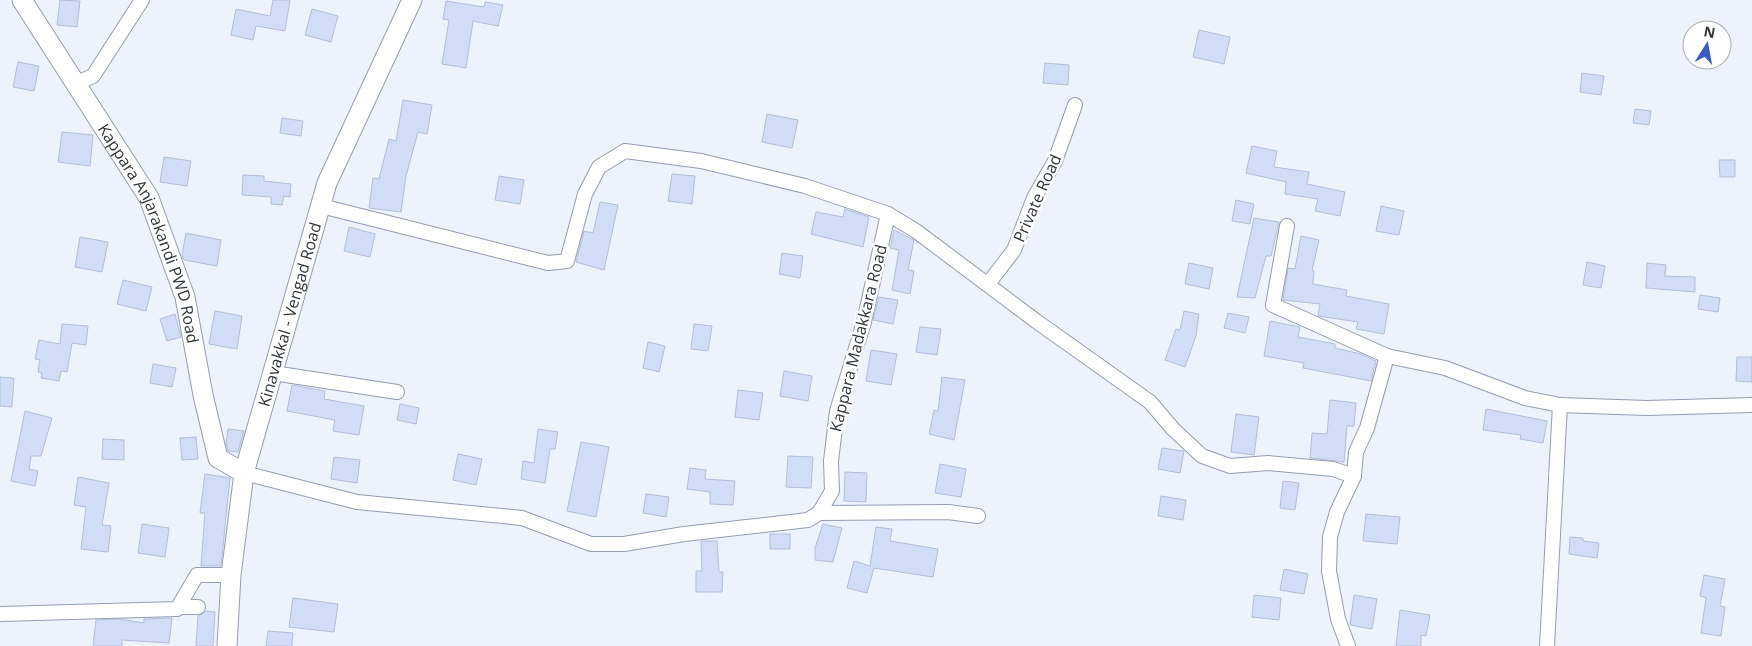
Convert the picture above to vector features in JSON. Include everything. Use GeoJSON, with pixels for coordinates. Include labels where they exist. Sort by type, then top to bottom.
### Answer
{"type":"FeatureCollection","features":[{"type":"Feature","properties":{"kind":"main road","name":"Kappara Anjarakandi PWD Road"},"geometry":{"type":"LineString","coordinates":[[22,0],[148,198],[185,297],[203,394],[218,458],[244,473]]}},
{"type":"Feature","properties":{"kind":"main road","name":"Kinavakkal - Vengad Road"},"geometry":{"type":"LineString","coordinates":[[227,646],[231,575],[244,473],[327,183],[412,0]]}},
{"type":"Feature","properties":{"kind":"street"},"geometry":{"type":"LineString","coordinates":[[76,83],[93,76],[142,0]]}},
{"type":"Feature","properties":{"kind":"street","name":"Private Road"},"geometry":{"type":"LineString","coordinates":[[988,284],[1014,250],[1034,198],[1055,161],[1075,105]]}},
{"type":"Feature","properties":{"kind":"street"},"geometry":{"type":"LineString","coordinates":[[321,206],[548,263],[567,261],[585,194],[599,167],[625,151],[701,161],[805,186],[888,214],[916,231],[1036,321],[1150,402],[1173,429],[1202,456],[1230,466],[1277,464],[1333,469],[1354,476]]}},
{"type":"Feature","properties":{"kind":"street","name":"Kappara Madakkara Road"},"geometry":{"type":"LineString","coordinates":[[819,513],[832,491],[831,460],[837,411],[864,322],[888,214]]}},
{"type":"Feature","properties":{"kind":"street"},"geometry":{"type":"LineString","coordinates":[[1287,226],[1273,305],[1387,356],[1444,368],[1525,398],[1560,405],[1647,408],[1752,405]]}},
{"type":"Feature","properties":{"kind":"street"},"geometry":{"type":"LineString","coordinates":[[1348,646],[1338,619],[1328,571],[1330,537],[1337,512],[1354,476],[1356,452],[1367,428],[1387,356]]}},
{"type":"Feature","properties":{"kind":"street"},"geometry":{"type":"LineString","coordinates":[[273,373],[397,392]]}},
{"type":"Feature","properties":{"kind":"street"},"geometry":{"type":"LineString","coordinates":[[1547,646],[1560,405]]}},
{"type":"Feature","properties":{"kind":"street"},"geometry":{"type":"LineString","coordinates":[[244,473],[357,502],[522,518],[591,544],[624,544],[684,534],[808,520],[819,513],[948,512],[978,516]]}},
{"type":"Feature","properties":{"kind":"street"},"geometry":{"type":"LineString","coordinates":[[0,614],[176,610],[197,575],[231,575]]}},
{"type":"Feature","properties":{"kind":"street"},"geometry":{"type":"LineString","coordinates":[[178,607],[198,607]]}},
{"type":"Feature","properties":{"kind":"building"},"geometry":{"type":"Polygon","coordinates":[[[60,0],[80,1],[77,27],[57,25],[60,0]]]}},
{"type":"Feature","properties":{"kind":"building"},"geometry":{"type":"Polygon","coordinates":[[[273,0],[290,0],[285,31],[256,26],[253,40],[231,35],[236,9],[270,16],[273,0]]]}},
{"type":"Feature","properties":{"kind":"building"},"geometry":{"type":"Polygon","coordinates":[[[446,1],[484,7],[485,2],[503,5],[498,26],[473,21],[466,68],[442,64],[449,20],[443,19],[446,1]]]}},
{"type":"Feature","properties":{"kind":"building"},"geometry":{"type":"Polygon","coordinates":[[[312,9],[338,16],[331,42],[305,35],[312,9]]]}},
{"type":"Feature","properties":{"kind":"building"},"geometry":{"type":"Polygon","coordinates":[[[1199,30],[1230,37],[1224,64],[1193,57],[1199,30]]]}},
{"type":"Feature","properties":{"kind":"building"},"geometry":{"type":"Polygon","coordinates":[[[18,62],[39,66],[34,91],[13,87],[18,62]]]}},
{"type":"Feature","properties":{"kind":"building"},"geometry":{"type":"Polygon","coordinates":[[[1045,63],[1069,65],[1068,85],[1043,83],[1045,63]]]}},
{"type":"Feature","properties":{"kind":"building"},"geometry":{"type":"Polygon","coordinates":[[[1582,73],[1604,76],[1601,95],[1580,92],[1582,73]]]}},
{"type":"Feature","properties":{"kind":"building"},"geometry":{"type":"Polygon","coordinates":[[[403,100],[432,105],[427,134],[418,132],[406,176],[401,212],[369,208],[373,178],[379,179],[389,139],[396,141],[403,100]]]}},
{"type":"Feature","properties":{"kind":"building"},"geometry":{"type":"Polygon","coordinates":[[[1635,109],[1651,111],[1649,125],[1633,123],[1635,109]]]}},
{"type":"Feature","properties":{"kind":"building"},"geometry":{"type":"Polygon","coordinates":[[[767,114],[798,120],[792,148],[762,142],[767,114]]]}},
{"type":"Feature","properties":{"kind":"building"},"geometry":{"type":"Polygon","coordinates":[[[282,118],[303,121],[301,136],[280,133],[282,118]]]}},
{"type":"Feature","properties":{"kind":"building"},"geometry":{"type":"Polygon","coordinates":[[[62,132],[93,135],[90,166],[58,162],[62,132]]]}},
{"type":"Feature","properties":{"kind":"building"},"geometry":{"type":"Polygon","coordinates":[[[1252,146],[1277,151],[1274,167],[1309,172],[1307,184],[1345,192],[1340,216],[1315,211],[1318,199],[1285,194],[1286,182],[1246,173],[1252,146]]]}},
{"type":"Feature","properties":{"kind":"building"},"geometry":{"type":"Polygon","coordinates":[[[164,157],[191,161],[187,186],[160,182],[164,157]]]}},
{"type":"Feature","properties":{"kind":"building"},"geometry":{"type":"Polygon","coordinates":[[[1719,160],[1735,160],[1735,177],[1720,177],[1719,160]]]}},
{"type":"Feature","properties":{"kind":"building"},"geometry":{"type":"Polygon","coordinates":[[[672,174],[695,176],[692,204],[668,201],[672,174]]]}},
{"type":"Feature","properties":{"kind":"building"},"geometry":{"type":"Polygon","coordinates":[[[243,175],[264,176],[264,181],[291,184],[290,197],[284,196],[282,205],[271,204],[271,197],[242,195],[243,175]]]}},
{"type":"Feature","properties":{"kind":"building"},"geometry":{"type":"Polygon","coordinates":[[[499,176],[524,180],[520,204],[495,200],[499,176]]]}},
{"type":"Feature","properties":{"kind":"building"},"geometry":{"type":"Polygon","coordinates":[[[1236,200],[1254,204],[1250,224],[1232,221],[1236,200]]]}},
{"type":"Feature","properties":{"kind":"building"},"geometry":{"type":"Polygon","coordinates":[[[600,202],[618,205],[604,270],[576,262],[584,231],[593,233],[600,202]]]}},
{"type":"Feature","properties":{"kind":"building"},"geometry":{"type":"Polygon","coordinates":[[[1381,206],[1404,211],[1399,235],[1376,231],[1381,206]]]}},
{"type":"Feature","properties":{"kind":"building"},"geometry":{"type":"Polygon","coordinates":[[[845,209],[869,217],[863,247],[811,234],[816,212],[843,217],[845,209]]]}},
{"type":"Feature","properties":{"kind":"building"},"geometry":{"type":"Polygon","coordinates":[[[1254,218],[1279,222],[1271,256],[1266,256],[1255,298],[1237,297],[1254,218]]]}},
{"type":"Feature","properties":{"kind":"building"},"geometry":{"type":"Polygon","coordinates":[[[349,227],[375,234],[370,257],[344,251],[349,227]]]}},
{"type":"Feature","properties":{"kind":"building"},"geometry":{"type":"Polygon","coordinates":[[[894,230],[914,240],[908,270],[914,271],[910,294],[892,290],[899,250],[890,248],[894,230]]]}},
{"type":"Feature","properties":{"kind":"building"},"geometry":{"type":"Polygon","coordinates":[[[186,233],[221,240],[217,266],[184,260],[182,255],[186,233]]]}},
{"type":"Feature","properties":{"kind":"building"},"geometry":{"type":"Polygon","coordinates":[[[1301,236],[1319,240],[1312,271],[1314,271],[1313,284],[1347,290],[1346,296],[1389,304],[1384,334],[1356,329],[1358,322],[1318,316],[1320,304],[1283,300],[1288,268],[1295,269],[1301,236]]]}},
{"type":"Feature","properties":{"kind":"building"},"geometry":{"type":"Polygon","coordinates":[[[80,237],[108,242],[102,272],[75,267],[80,237]]]}},
{"type":"Feature","properties":{"kind":"building"},"geometry":{"type":"Polygon","coordinates":[[[782,253],[803,256],[800,278],[779,274],[782,253]]]}},
{"type":"Feature","properties":{"kind":"building"},"geometry":{"type":"Polygon","coordinates":[[[1587,262],[1605,266],[1601,288],[1583,285],[1587,262]]]}},
{"type":"Feature","properties":{"kind":"building"},"geometry":{"type":"Polygon","coordinates":[[[1189,263],[1213,268],[1209,289],[1185,284],[1189,263]]]}},
{"type":"Feature","properties":{"kind":"building"},"geometry":{"type":"Polygon","coordinates":[[[1647,263],[1666,265],[1665,276],[1695,277],[1695,292],[1646,288],[1647,263]]]}},
{"type":"Feature","properties":{"kind":"building"},"geometry":{"type":"Polygon","coordinates":[[[123,280],[152,287],[146,311],[117,304],[123,280]]]}},
{"type":"Feature","properties":{"kind":"building"},"geometry":{"type":"Polygon","coordinates":[[[1700,295],[1720,298],[1718,312],[1698,309],[1700,295]]]}},
{"type":"Feature","properties":{"kind":"building"},"geometry":{"type":"Polygon","coordinates":[[[879,297],[898,300],[893,324],[873,320],[879,297]]]}},
{"type":"Feature","properties":{"kind":"building"},"geometry":{"type":"Polygon","coordinates":[[[215,311],[242,316],[237,349],[209,344],[215,311]]]}},
{"type":"Feature","properties":{"kind":"building"},"geometry":{"type":"Polygon","coordinates":[[[1184,311],[1199,314],[1196,336],[1185,367],[1165,360],[1176,329],[1180,330],[1184,311]]]}},
{"type":"Feature","properties":{"kind":"building"},"geometry":{"type":"Polygon","coordinates":[[[1228,313],[1249,317],[1245,333],[1224,328],[1228,313]]]}},
{"type":"Feature","properties":{"kind":"building"},"geometry":{"type":"Polygon","coordinates":[[[175,314],[181,337],[167,341],[160,319],[175,314]]]}},
{"type":"Feature","properties":{"kind":"building"},"geometry":{"type":"Polygon","coordinates":[[[1270,321],[1300,327],[1298,337],[1335,344],[1335,348],[1361,354],[1376,361],[1371,381],[1303,368],[1304,363],[1264,356],[1270,321]]]}},
{"type":"Feature","properties":{"kind":"building"},"geometry":{"type":"Polygon","coordinates":[[[62,324],[88,326],[86,345],[72,343],[67,372],[61,371],[59,381],[41,378],[42,373],[38,372],[40,360],[35,359],[39,340],[60,344],[62,324]]]}},
{"type":"Feature","properties":{"kind":"building"},"geometry":{"type":"Polygon","coordinates":[[[694,324],[712,326],[708,351],[691,349],[694,324]]]}},
{"type":"Feature","properties":{"kind":"building"},"geometry":{"type":"Polygon","coordinates":[[[920,327],[941,329],[937,355],[916,352],[920,327]]]}},
{"type":"Feature","properties":{"kind":"building"},"geometry":{"type":"Polygon","coordinates":[[[648,342],[665,346],[659,372],[643,368],[648,342]]]}},
{"type":"Feature","properties":{"kind":"building"},"geometry":{"type":"Polygon","coordinates":[[[871,350],[897,354],[891,385],[866,381],[871,350]]]}},
{"type":"Feature","properties":{"kind":"building"},"geometry":{"type":"Polygon","coordinates":[[[1737,357],[1752,357],[1752,382],[1736,381],[1737,357]]]}},
{"type":"Feature","properties":{"kind":"building"},"geometry":{"type":"Polygon","coordinates":[[[153,364],[176,368],[172,387],[150,383],[153,364]]]}},
{"type":"Feature","properties":{"kind":"building"},"geometry":{"type":"Polygon","coordinates":[[[784,371],[812,376],[808,401],[780,396],[784,371]]]}},
{"type":"Feature","properties":{"kind":"building"},"geometry":{"type":"Polygon","coordinates":[[[0,377],[14,378],[12,407],[0,406],[0,377]]]}},
{"type":"Feature","properties":{"kind":"building"},"geometry":{"type":"Polygon","coordinates":[[[942,377],[965,380],[954,440],[929,434],[934,410],[938,411],[942,377]]]}},
{"type":"Feature","properties":{"kind":"building"},"geometry":{"type":"Polygon","coordinates":[[[292,385],[325,391],[324,399],[364,406],[359,435],[333,431],[335,420],[287,411],[292,385]]]}},
{"type":"Feature","properties":{"kind":"building"},"geometry":{"type":"Polygon","coordinates":[[[738,390],[763,393],[759,420],[735,417],[738,390]]]}},
{"type":"Feature","properties":{"kind":"building"},"geometry":{"type":"Polygon","coordinates":[[[1330,400],[1356,403],[1354,426],[1347,426],[1344,462],[1310,458],[1312,433],[1327,434],[1330,400]]]}},
{"type":"Feature","properties":{"kind":"building"},"geometry":{"type":"Polygon","coordinates":[[[400,404],[419,408],[416,424],[397,420],[400,404]]]}},
{"type":"Feature","properties":{"kind":"building"},"geometry":{"type":"Polygon","coordinates":[[[1486,409],[1547,421],[1543,443],[1520,439],[1521,435],[1483,430],[1486,409]]]}},
{"type":"Feature","properties":{"kind":"building"},"geometry":{"type":"Polygon","coordinates":[[[25,411],[52,418],[41,456],[31,456],[29,469],[38,471],[35,486],[11,481],[25,411]]]}},
{"type":"Feature","properties":{"kind":"building"},"geometry":{"type":"Polygon","coordinates":[[[1236,414],[1259,417],[1254,455],[1231,452],[1236,414]]]}},
{"type":"Feature","properties":{"kind":"building"},"geometry":{"type":"Polygon","coordinates":[[[228,429],[244,431],[238,452],[228,451],[226,443],[228,429]]]}},
{"type":"Feature","properties":{"kind":"building"},"geometry":{"type":"Polygon","coordinates":[[[538,429],[558,432],[555,449],[550,449],[545,483],[521,479],[523,461],[534,463],[538,429]]]}},
{"type":"Feature","properties":{"kind":"building"},"geometry":{"type":"Polygon","coordinates":[[[196,437],[198,459],[182,460],[180,438],[196,437]]]}},
{"type":"Feature","properties":{"kind":"building"},"geometry":{"type":"Polygon","coordinates":[[[103,439],[124,440],[124,460],[102,459],[103,439]]]}},
{"type":"Feature","properties":{"kind":"building"},"geometry":{"type":"Polygon","coordinates":[[[581,442],[609,447],[596,517],[567,511],[581,442]]]}},
{"type":"Feature","properties":{"kind":"building"},"geometry":{"type":"Polygon","coordinates":[[[1162,448],[1184,451],[1180,473],[1158,469],[1162,448]]]}},
{"type":"Feature","properties":{"kind":"building"},"geometry":{"type":"Polygon","coordinates":[[[458,454],[482,459],[476,485],[453,480],[458,454]]]}},
{"type":"Feature","properties":{"kind":"building"},"geometry":{"type":"Polygon","coordinates":[[[788,456],[813,457],[811,488],[786,487],[788,456]]]}},
{"type":"Feature","properties":{"kind":"building"},"geometry":{"type":"Polygon","coordinates":[[[334,457],[360,460],[357,483],[331,479],[334,457]]]}},
{"type":"Feature","properties":{"kind":"building"},"geometry":{"type":"Polygon","coordinates":[[[940,464],[966,469],[961,497],[935,493],[940,464]]]}},
{"type":"Feature","properties":{"kind":"building"},"geometry":{"type":"Polygon","coordinates":[[[690,468],[706,470],[705,479],[735,481],[733,505],[710,504],[710,492],[687,489],[690,468]]]}},
{"type":"Feature","properties":{"kind":"building"},"geometry":{"type":"Polygon","coordinates":[[[845,472],[867,473],[866,502],[844,501],[845,472]]]}},
{"type":"Feature","properties":{"kind":"building"},"geometry":{"type":"Polygon","coordinates":[[[205,474],[230,478],[221,566],[201,566],[205,513],[200,513],[205,474]]]}},
{"type":"Feature","properties":{"kind":"building"},"geometry":{"type":"Polygon","coordinates":[[[78,477],[109,483],[102,525],[111,526],[108,552],[81,549],[86,507],[74,505],[78,477]]]}},
{"type":"Feature","properties":{"kind":"building"},"geometry":{"type":"Polygon","coordinates":[[[1283,481],[1299,483],[1295,510],[1280,508],[1283,481]]]}},
{"type":"Feature","properties":{"kind":"building"},"geometry":{"type":"Polygon","coordinates":[[[646,494],[669,497],[666,517],[643,513],[646,494]]]}},
{"type":"Feature","properties":{"kind":"building"},"geometry":{"type":"Polygon","coordinates":[[[1161,496],[1186,500],[1183,520],[1158,516],[1161,496]]]}},
{"type":"Feature","properties":{"kind":"building"},"geometry":{"type":"Polygon","coordinates":[[[1366,514],[1400,517],[1397,544],[1363,541],[1366,514]]]}},
{"type":"Feature","properties":{"kind":"building"},"geometry":{"type":"Polygon","coordinates":[[[142,524],[169,528],[165,557],[138,553],[142,524]]]}},
{"type":"Feature","properties":{"kind":"building"},"geometry":{"type":"Polygon","coordinates":[[[823,524],[842,528],[833,562],[815,560],[815,548],[823,524]]]}},
{"type":"Feature","properties":{"kind":"building"},"geometry":{"type":"Polygon","coordinates":[[[876,527],[892,529],[890,541],[938,549],[933,577],[874,568],[867,593],[847,588],[854,561],[870,566],[876,527]]]}},
{"type":"Feature","properties":{"kind":"building"},"geometry":{"type":"Polygon","coordinates":[[[770,534],[790,534],[790,549],[770,549],[770,534]]]}},
{"type":"Feature","properties":{"kind":"building"},"geometry":{"type":"Polygon","coordinates":[[[1570,537],[1583,538],[1583,541],[1599,543],[1597,558],[1569,554],[1570,537]]]}},
{"type":"Feature","properties":{"kind":"building"},"geometry":{"type":"Polygon","coordinates":[[[701,541],[717,541],[719,572],[723,572],[722,592],[696,592],[696,571],[702,571],[701,541]]]}},
{"type":"Feature","properties":{"kind":"building"},"geometry":{"type":"Polygon","coordinates":[[[1284,569],[1308,574],[1304,594],[1280,590],[1284,569]]]}},
{"type":"Feature","properties":{"kind":"building"},"geometry":{"type":"Polygon","coordinates":[[[1704,575],[1725,579],[1720,606],[1725,607],[1721,636],[1701,633],[1706,598],[1700,596],[1704,575]]]}},
{"type":"Feature","properties":{"kind":"building"},"geometry":{"type":"Polygon","coordinates":[[[1254,595],[1281,598],[1279,620],[1252,617],[1254,595]]]}},
{"type":"Feature","properties":{"kind":"building"},"geometry":{"type":"Polygon","coordinates":[[[1354,595],[1377,599],[1372,629],[1350,625],[1354,595]]]}},
{"type":"Feature","properties":{"kind":"building"},"geometry":{"type":"Polygon","coordinates":[[[293,598],[338,604],[334,632],[289,627],[293,598]]]}},
{"type":"Feature","properties":{"kind":"building"},"geometry":{"type":"Polygon","coordinates":[[[1400,610],[1430,615],[1426,636],[1421,635],[1421,646],[1396,646],[1400,610]]]}},
{"type":"Feature","properties":{"kind":"building"},"geometry":{"type":"Polygon","coordinates":[[[206,611],[215,612],[213,646],[196,646],[198,616],[206,611]]]}},
{"type":"Feature","properties":{"kind":"building"},"geometry":{"type":"Polygon","coordinates":[[[172,618],[169,643],[122,640],[122,646],[93,646],[96,620],[120,619],[144,623],[144,619],[172,618]]]}},
{"type":"Feature","properties":{"kind":"building"},"geometry":{"type":"Polygon","coordinates":[[[268,631],[293,633],[292,646],[266,646],[268,631]]]}}]}
